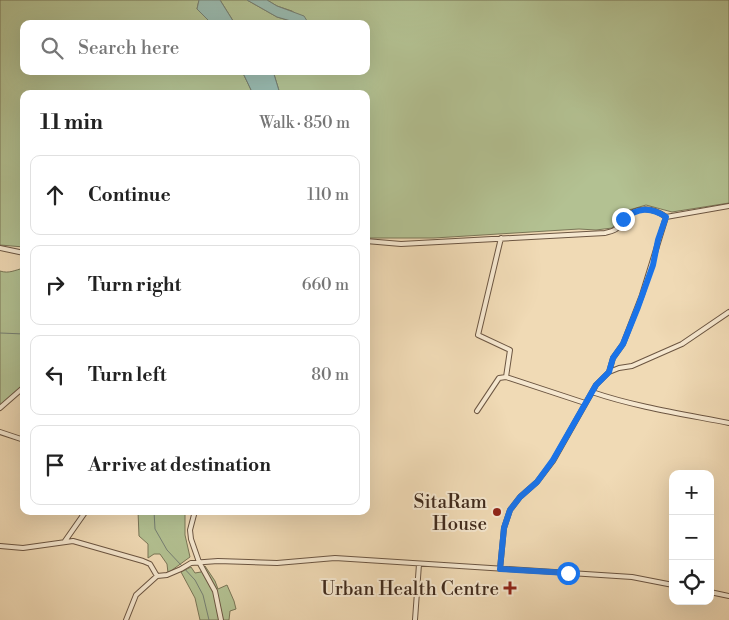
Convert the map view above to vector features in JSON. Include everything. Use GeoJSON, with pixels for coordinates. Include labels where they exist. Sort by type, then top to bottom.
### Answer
{"type":"FeatureCollection","features":[{"type":"Feature","properties":{"kind":"street"},"geometry":{"type":"LineString","coordinates":[[370,242],[402,244],[605,233],[616,229],[623,219],[636,210],[648,208],[666,217],[729,206]]}},
{"type":"Feature","properties":{"kind":"street"},"geometry":{"type":"LineString","coordinates":[[609,372],[613,358],[623,344],[638,307],[653,265],[658,240],[666,217]]}},
{"type":"Feature","properties":{"kind":"street"},"geometry":{"type":"LineString","coordinates":[[501,238],[478,335],[510,350],[506,376]]}},
{"type":"Feature","properties":{"kind":"street"},"geometry":{"type":"LineString","coordinates":[[0,248],[20,252]]}},
{"type":"Feature","properties":{"kind":"street"},"geometry":{"type":"LineString","coordinates":[[500,569],[504,528],[510,510],[520,497],[537,482],[553,460],[596,385],[609,372],[632,366],[682,344],[729,312]]}},
{"type":"Feature","properties":{"kind":"street"},"geometry":{"type":"LineString","coordinates":[[477,411],[499,378],[506,376],[585,403]]}},
{"type":"Feature","properties":{"kind":"street"},"geometry":{"type":"LineString","coordinates":[[0,408],[20,390]]}},
{"type":"Feature","properties":{"kind":"street"},"geometry":{"type":"LineString","coordinates":[[592,392],[660,410],[729,423]]}},
{"type":"Feature","properties":{"kind":"street"},"geometry":{"type":"LineString","coordinates":[[0,432],[20,439]]}},
{"type":"Feature","properties":{"kind":"street"},"geometry":{"type":"LineString","coordinates":[[65,541],[83,515]]}},
{"type":"Feature","properties":{"kind":"street"},"geometry":{"type":"LineString","coordinates":[[194,515],[190,530],[194,550],[215,592],[221,620]]}},
{"type":"Feature","properties":{"kind":"street"},"geometry":{"type":"LineString","coordinates":[[0,546],[23,548],[72,541],[143,561],[150,564],[157,576]]}},
{"type":"Feature","properties":{"kind":"street"},"geometry":{"type":"LineString","coordinates":[[126,620],[136,596],[157,576],[168,575],[187,565],[199,562],[277,562],[335,558],[419,564],[460,564],[500,569],[632,577],[669,584]]}},
{"type":"Feature","properties":{"kind":"street"},"geometry":{"type":"LineString","coordinates":[[415,620],[419,564]]}},
{"type":"Feature","properties":{"kind":"street"},"geometry":{"type":"LineString","coordinates":[[714,593],[729,596]]}},
{"type":"Feature","properties":{"kind":"green space"},"geometry":{"type":"Polygon","coordinates":[[[0,0],[199,0],[197,9],[208,20],[20,20],[20,75],[244,75],[251,90],[20,90],[20,247],[0,245],[0,0]]]}},
{"type":"Feature","properties":{"kind":"green space"},"geometry":{"type":"Polygon","coordinates":[[[220,0],[247,0],[277,17],[288,20],[232,20],[220,0]]]}},
{"type":"Feature","properties":{"kind":"green space"},"geometry":{"type":"Polygon","coordinates":[[[267,0],[729,0],[729,203],[672,212],[646,205],[629,210],[612,228],[596,230],[579,229],[434,238],[370,238],[370,90],[279,90],[274,75],[370,75],[370,20],[304,20],[292,11],[267,0]]]}},
{"type":"Feature","properties":{"kind":"green space"},"geometry":{"type":"Polygon","coordinates":[[[20,269],[20,388],[0,407],[0,271],[9,272],[20,269]]]}},
{"type":"Feature","properties":{"kind":"green space"},"geometry":{"type":"Polygon","coordinates":[[[138,515],[185,515],[185,535],[190,557],[168,573],[167,564],[160,554],[154,554],[148,558],[148,544],[139,536],[138,515]]]}},
{"type":"Feature","properties":{"kind":"green space"},"geometry":{"type":"Polygon","coordinates":[[[205,566],[218,589],[227,585],[236,609],[230,611],[229,620],[200,620],[195,598],[181,572],[191,567],[195,573],[201,572],[205,566]]]}},
{"type":"Feature","properties":{"kind":"water"},"geometry":{"type":"Polygon","coordinates":[[[199,0],[220,0],[232,20],[208,20],[197,9],[199,0]]]}},
{"type":"Feature","properties":{"kind":"water"},"geometry":{"type":"Polygon","coordinates":[[[247,0],[267,0],[277,6],[304,16],[306,20],[288,20],[277,17],[247,0]]]}},
{"type":"Feature","properties":{"kind":"water"},"geometry":{"type":"Polygon","coordinates":[[[244,75],[274,75],[279,90],[251,90],[244,75]]]}},
{"type":"Feature","properties":{"kind":"waterway"},"geometry":{"type":"LineString","coordinates":[[0,333],[20,334]]}},
{"type":"Feature","properties":{"kind":"waterway"},"geometry":{"type":"LineString","coordinates":[[154,515],[155,529],[167,550],[195,580],[203,595],[209,620]]}},
{"type":"Feature","properties":{"kind":"place","name":"SitaRam House"},"geometry":{"type":"Point","coordinates":[497,512]}},
{"type":"Feature","properties":{"kind":"place","name":"Urban Health Centre"},"geometry":{"type":"Point","coordinates":[510,588]}},
{"type":"Feature","properties":{"kind":"route"},"geometry":{"type":"LineString","coordinates":[[568,573],[500,569],[504,528],[510,510],[520,497],[537,482],[553,460],[596,385],[609,372],[613,358],[623,344],[638,307],[646,280],[653,265],[658,240],[666,217],[648,208],[636,210],[623,219]]}}]}
